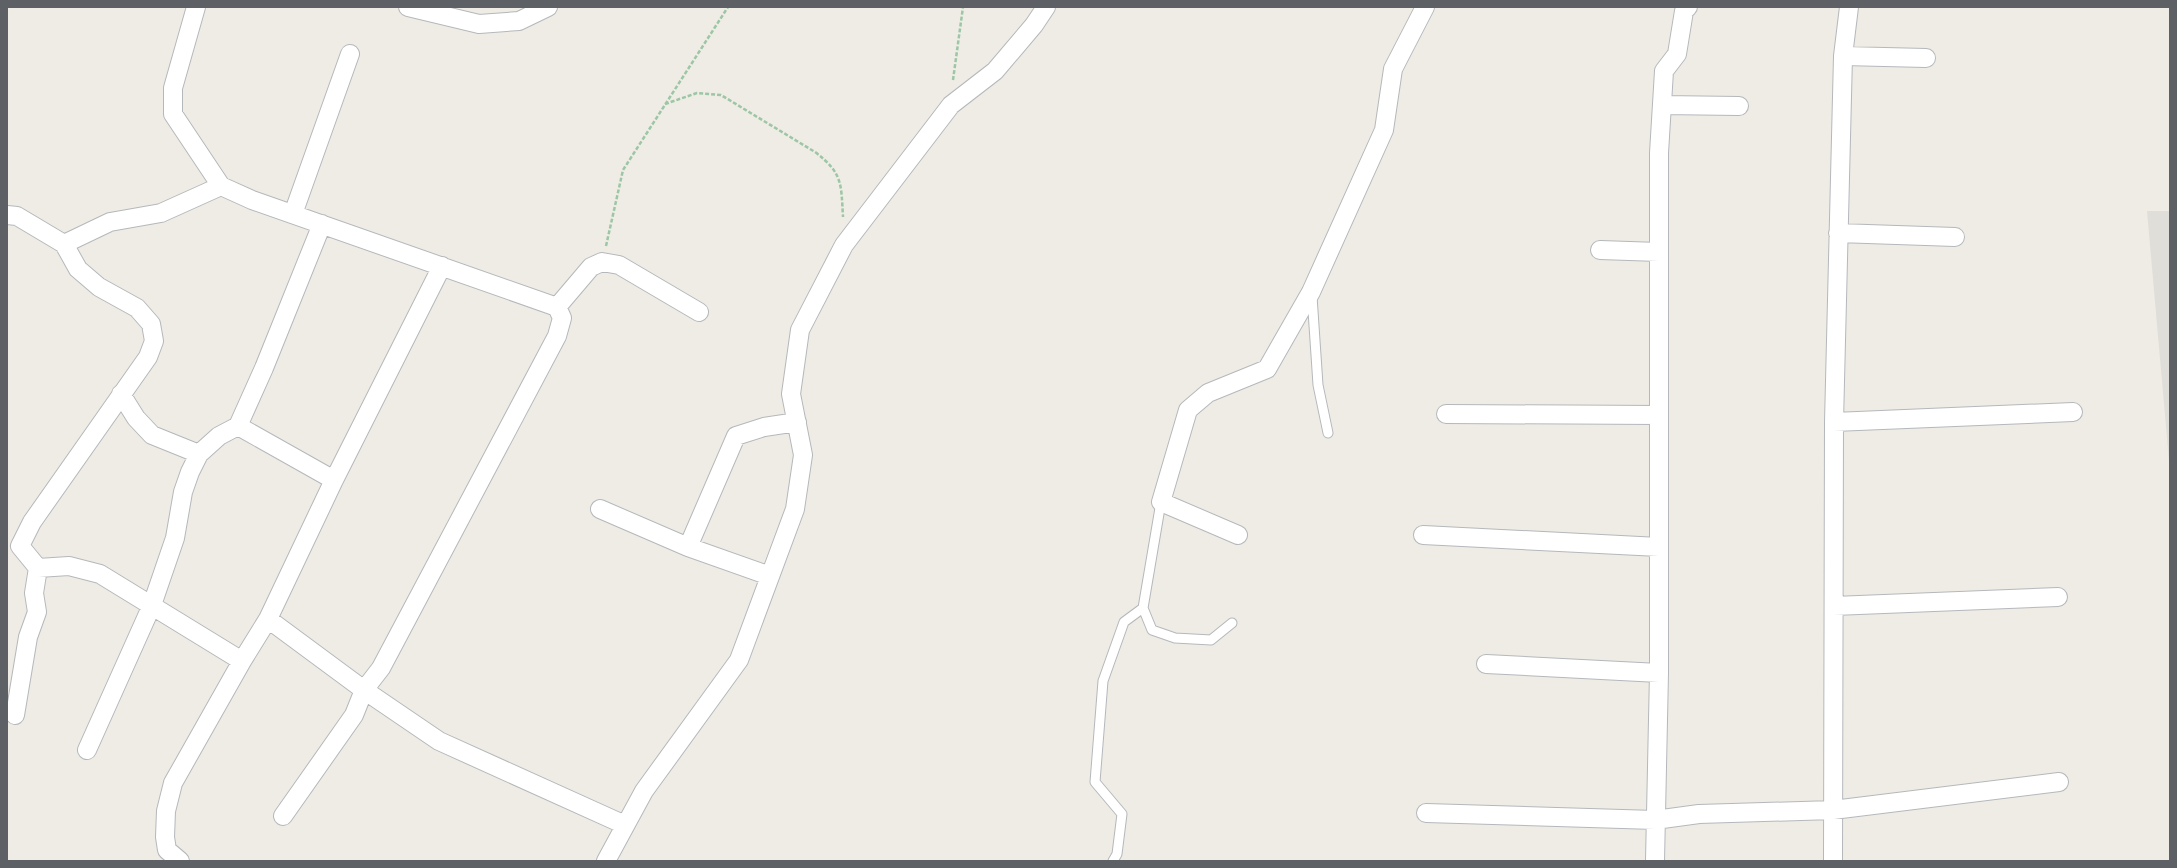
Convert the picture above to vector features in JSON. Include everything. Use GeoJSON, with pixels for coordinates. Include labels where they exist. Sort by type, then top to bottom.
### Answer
{"type":"FeatureCollection","features":[{"type":"Feature","properties":{"kind":"street"},"geometry":{"type":"LineString","coordinates":[[196,7],[173,88],[172,114],[221,186],[252,200],[558,307]]}},
{"type":"Feature","properties":{"kind":"street"},"geometry":{"type":"LineString","coordinates":[[408,7],[479,24],[519,21],[548,7]]}},
{"type":"Feature","properties":{"kind":"street"},"geometry":{"type":"LineString","coordinates":[[606,861],[644,791],[739,660],[795,509],[803,455],[791,394],[800,330],[844,245],[951,105],[995,71],[1034,25],[1046,7]]}},
{"type":"Feature","properties":{"kind":"street"},"geometry":{"type":"LineString","coordinates":[[1238,536],[1161,502],[1188,410],[1208,393],[1267,369],[1311,292],[1384,130],[1393,69],[1425,7]]}},
{"type":"Feature","properties":{"kind":"street"},"geometry":{"type":"LineString","coordinates":[[1655,861],[1659,673],[1658,153],[1664,71],[1677,54],[1684,11],[1688,7]]}},
{"type":"Feature","properties":{"kind":"street"},"geometry":{"type":"LineString","coordinates":[[1833,861],[1834,422],[1843,56],[1849,7]]}},
{"type":"Feature","properties":{"kind":"street"},"geometry":{"type":"LineString","coordinates":[[293,214],[350,54]]}},
{"type":"Feature","properties":{"kind":"street"},"geometry":{"type":"LineString","coordinates":[[1843,56],[1926,58]]}},
{"type":"Feature","properties":{"kind":"street"},"geometry":{"type":"LineString","coordinates":[[1662,105],[1740,106]]}},
{"type":"Feature","properties":{"kind":"street"},"geometry":{"type":"LineString","coordinates":[[64,244],[110,222],[161,213],[221,186]]}},
{"type":"Feature","properties":{"kind":"street"},"geometry":{"type":"LineString","coordinates":[[7,215],[18,216],[64,244],[78,269],[100,287],[137,308],[151,324],[154,341],[148,357],[32,522],[20,546],[38,568],[34,594],[37,612],[28,637],[15,715]]}},
{"type":"Feature","properties":{"kind":"street"},"geometry":{"type":"LineString","coordinates":[[87,750],[152,605],[175,538],[183,492],[199,454],[219,436],[238,426],[267,361],[322,224]]}},
{"type":"Feature","properties":{"kind":"street"},"geometry":{"type":"LineString","coordinates":[[1838,233],[1955,237]]}},
{"type":"Feature","properties":{"kind":"street"},"geometry":{"type":"LineString","coordinates":[[1600,250],[1659,252]]}},
{"type":"Feature","properties":{"kind":"street"},"geometry":{"type":"LineString","coordinates":[[558,307],[591,267],[602,262],[619,265],[699,312]]}},
{"type":"Feature","properties":{"kind":"street"},"geometry":{"type":"LineString","coordinates":[[180,861],[167,850],[165,837],[166,811],[173,783],[242,661],[268,619],[334,480],[442,266]]}},
{"type":"Feature","properties":{"kind":"street"},"geometry":{"type":"LineString","coordinates":[[283,816],[354,715],[364,690],[381,668],[557,336],[562,318],[558,307]]}},
{"type":"Feature","properties":{"kind":"street"},"geometry":{"type":"LineString","coordinates":[[121,394],[136,418],[152,435],[199,454]]}},
{"type":"Feature","properties":{"kind":"street"},"geometry":{"type":"LineString","coordinates":[[1834,422],[2073,412]]}},
{"type":"Feature","properties":{"kind":"street"},"geometry":{"type":"LineString","coordinates":[[1446,414],[1659,414]]}},
{"type":"Feature","properties":{"kind":"street"},"geometry":{"type":"LineString","coordinates":[[688,547],[736,436],[764,427],[797,422]]}},
{"type":"Feature","properties":{"kind":"street"},"geometry":{"type":"LineString","coordinates":[[238,426],[334,480]]}},
{"type":"Feature","properties":{"kind":"street"},"geometry":{"type":"LineString","coordinates":[[600,509],[688,547],[770,576]]}},
{"type":"Feature","properties":{"kind":"street"},"geometry":{"type":"LineString","coordinates":[[1423,535],[1659,547]]}},
{"type":"Feature","properties":{"kind":"street"},"geometry":{"type":"LineString","coordinates":[[38,568],[69,566],[100,574],[242,661]]}},
{"type":"Feature","properties":{"kind":"street"},"geometry":{"type":"LineString","coordinates":[[1834,606],[2058,597]]}},
{"type":"Feature","properties":{"kind":"street"},"geometry":{"type":"LineString","coordinates":[[268,619],[364,690],[439,741],[625,825]]}},
{"type":"Feature","properties":{"kind":"street"},"geometry":{"type":"LineString","coordinates":[[1486,664],[1659,673]]}},
{"type":"Feature","properties":{"kind":"street"},"geometry":{"type":"LineString","coordinates":[[1426,813],[1655,820],[1699,814],[1833,810],[2059,782]]}},
{"type":"Feature","properties":{"kind":"lane"},"geometry":{"type":"LineString","coordinates":[[1311,292],[1318,385],[1328,433]]}},
{"type":"Feature","properties":{"kind":"lane"},"geometry":{"type":"LineString","coordinates":[[1161,502],[1143,608],[1152,630],[1176,638],[1211,640],[1232,623]]}},
{"type":"Feature","properties":{"kind":"lane"},"geometry":{"type":"LineString","coordinates":[[1113,861],[1117,854],[1122,814],[1095,782],[1103,681],[1124,622],[1143,608]]}},
{"type":"Feature","properties":{"kind":"path"},"geometry":{"type":"LineString","coordinates":[[602,262],[623,170],[728,7]]}},
{"type":"Feature","properties":{"kind":"path"},"geometry":{"type":"LineString","coordinates":[[951,105],[957,41],[963,7]]}},
{"type":"Feature","properties":{"kind":"path"},"geometry":{"type":"LineString","coordinates":[[665,104],[697,93],[721,95],[829,163],[836,171],[840,182],[844,245]]}},
{"type":"Feature","properties":{"kind":"shaded area"},"geometry":{"type":"Polygon","coordinates":[[[2147,211],[2170,211],[2170,472],[2147,211]]]}}]}
